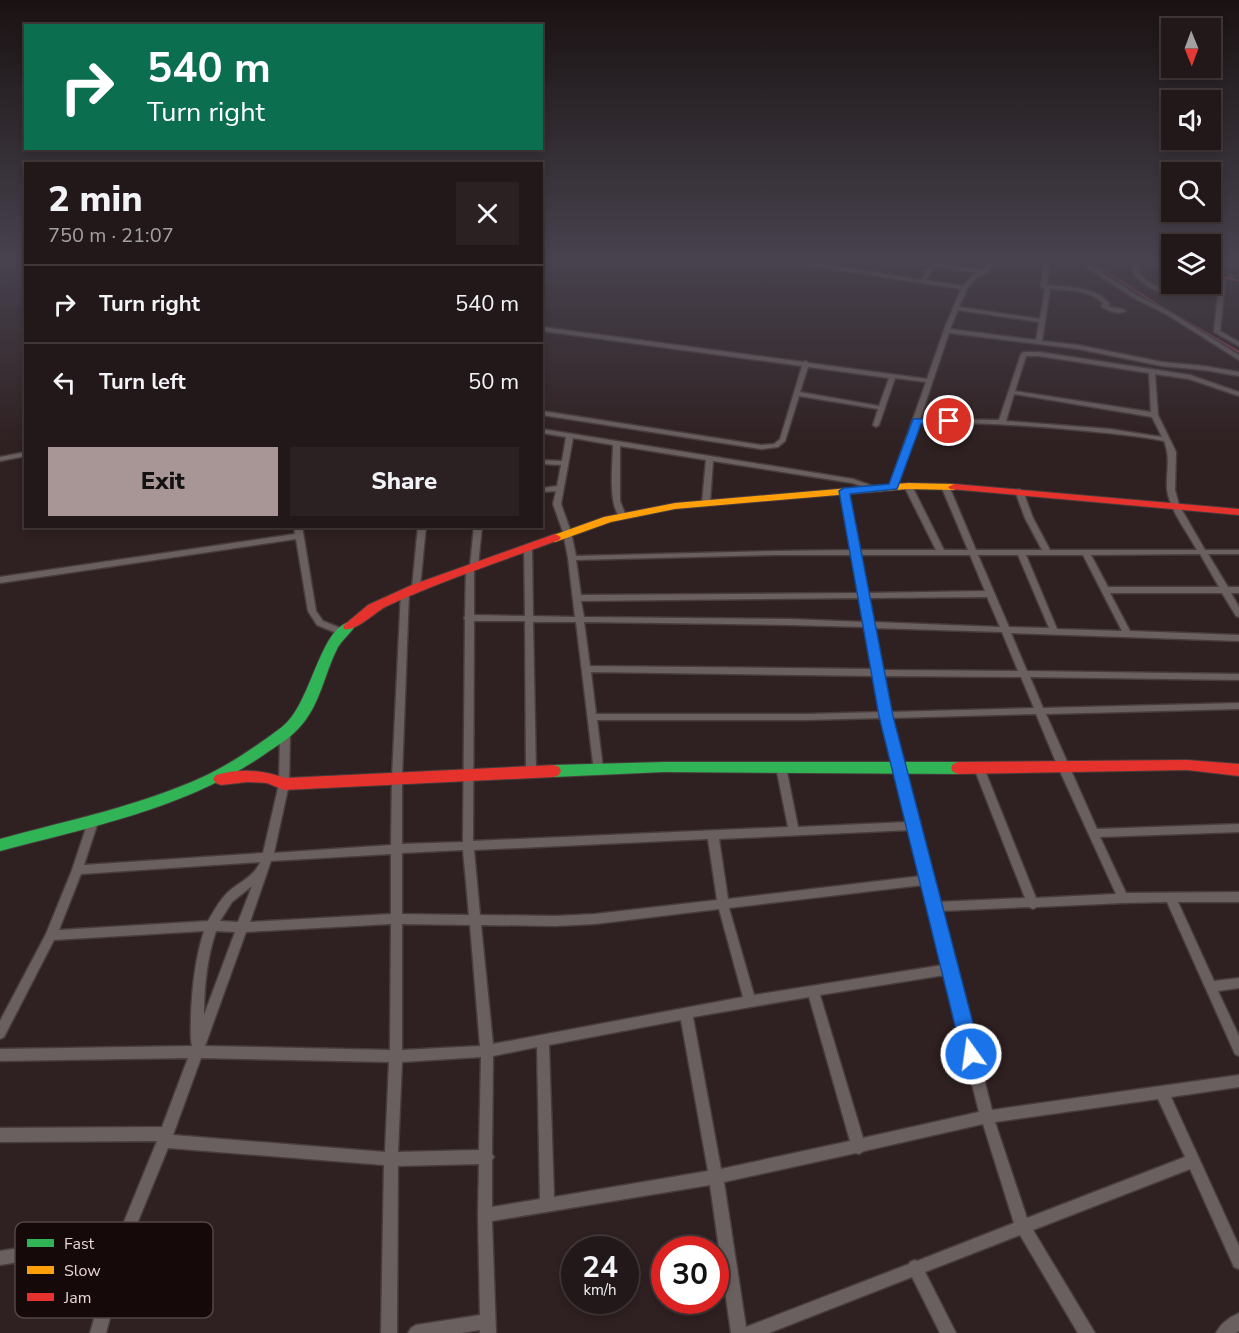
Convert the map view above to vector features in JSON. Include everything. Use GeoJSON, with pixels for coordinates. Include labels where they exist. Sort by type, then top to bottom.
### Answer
{"type":"FeatureCollection","features":[{"type":"Feature","properties":{"kind":"street"},"geometry":{"type":"LineString","coordinates":[[893,487],[951,322]]}},
{"type":"Feature","properties":{"kind":"street"},"geometry":{"type":"LineString","coordinates":[[1039,343],[1043,322]]}},
{"type":"Feature","properties":{"kind":"street"},"geometry":{"type":"LineString","coordinates":[[1183,322],[1239,358]]}},
{"type":"Feature","properties":{"kind":"street"},"geometry":{"type":"LineString","coordinates":[[1217,322],[1217,332],[1239,344]]}},
{"type":"Feature","properties":{"kind":"street"},"geometry":{"type":"LineString","coordinates":[[543,328],[929,381]]}},
{"type":"Feature","properties":{"kind":"street"},"geometry":{"type":"LineString","coordinates":[[948,331],[1078,347],[1162,364],[1239,374]]}},
{"type":"Feature","properties":{"kind":"street"},"geometry":{"type":"LineString","coordinates":[[1002,422],[1024,354],[1039,354],[1190,377],[1239,394]]}},
{"type":"Feature","properties":{"kind":"street"},"geometry":{"type":"LineString","coordinates":[[543,413],[771,447],[781,443],[806,363]]}},
{"type":"Feature","properties":{"kind":"street"},"geometry":{"type":"LineString","coordinates":[[1152,372],[1155,415],[1172,452],[1171,490],[1175,505],[1227,590],[1239,614]]}},
{"type":"Feature","properties":{"kind":"street"},"geometry":{"type":"LineString","coordinates":[[876,425],[893,376]]}},
{"type":"Feature","properties":{"kind":"street"},"geometry":{"type":"LineString","coordinates":[[1012,392],[1155,415]]}},
{"type":"Feature","properties":{"kind":"street"},"geometry":{"type":"LineString","coordinates":[[798,394],[882,408]]}},
{"type":"Feature","properties":{"kind":"street"},"geometry":{"type":"LineString","coordinates":[[917,421],[1002,422],[1133,434],[1167,440]]}},
{"type":"Feature","properties":{"kind":"street"},"geometry":{"type":"LineString","coordinates":[[543,431],[853,482],[873,488]]}},
{"type":"Feature","properties":{"kind":"street"},"geometry":{"type":"LineString","coordinates":[[570,435],[557,504],[567,532],[572,558],[598,768]]}},
{"type":"Feature","properties":{"kind":"street"},"geometry":{"type":"LineString","coordinates":[[617,443],[616,501],[622,516]]}},
{"type":"Feature","properties":{"kind":"street"},"geometry":{"type":"LineString","coordinates":[[0,459],[24,454]]}},
{"type":"Feature","properties":{"kind":"street"},"geometry":{"type":"LineString","coordinates":[[706,503],[710,458]]}},
{"type":"Feature","properties":{"kind":"street"},"geometry":{"type":"LineString","coordinates":[[543,462],[565,463]]}},
{"type":"Feature","properties":{"kind":"street"},"geometry":{"type":"LineString","coordinates":[[908,486],[941,553]]}},
{"type":"Feature","properties":{"kind":"street"},"geometry":{"type":"LineString","coordinates":[[0,845],[166,798],[207,781],[254,756],[285,735],[311,701],[333,646],[342,632],[372,608],[411,590],[528,546],[622,516],[658,508],[908,486],[1019,491],[1239,512]]}},
{"type":"Feature","properties":{"kind":"street"},"geometry":{"type":"LineString","coordinates":[[945,486],[1063,767],[1123,898]]}},
{"type":"Feature","properties":{"kind":"street"},"geometry":{"type":"LineString","coordinates":[[543,490],[561,488]]}},
{"type":"Feature","properties":{"kind":"street"},"geometry":{"type":"LineString","coordinates":[[844,491],[886,716],[987,1117],[1022,1226],[1087,1333]]}},
{"type":"Feature","properties":{"kind":"street"},"geometry":{"type":"LineString","coordinates":[[1019,491],[1029,518],[1048,553]]}},
{"type":"Feature","properties":{"kind":"street"},"geometry":{"type":"LineString","coordinates":[[388,1333],[391,1159],[396,1056],[397,777],[411,590],[422,528]]}},
{"type":"Feature","properties":{"kind":"street"},"geometry":{"type":"LineString","coordinates":[[416,1333],[487,1327],[485,1215],[487,1052],[468,846],[468,618],[478,528]]}},
{"type":"Feature","properties":{"kind":"street"},"geometry":{"type":"LineString","coordinates":[[0,580],[299,531],[312,611],[320,623],[342,632]]}},
{"type":"Feature","properties":{"kind":"street"},"geometry":{"type":"LineString","coordinates":[[528,546],[531,771]]}},
{"type":"Feature","properties":{"kind":"street"},"geometry":{"type":"LineString","coordinates":[[572,558],[776,553],[1239,552]]}},
{"type":"Feature","properties":{"kind":"street"},"geometry":{"type":"LineString","coordinates":[[1021,553],[1054,631]]}},
{"type":"Feature","properties":{"kind":"street"},"geometry":{"type":"LineString","coordinates":[[1086,553],[1127,633]]}},
{"type":"Feature","properties":{"kind":"street"},"geometry":{"type":"LineString","coordinates":[[1105,590],[1239,590]]}},
{"type":"Feature","properties":{"kind":"street"},"geometry":{"type":"LineString","coordinates":[[577,598],[991,594]]}},
{"type":"Feature","properties":{"kind":"street"},"geometry":{"type":"LineString","coordinates":[[468,618],[869,625],[1239,638]]}},
{"type":"Feature","properties":{"kind":"street"},"geometry":{"type":"LineString","coordinates":[[586,669],[1239,677]]}},
{"type":"Feature","properties":{"kind":"street"},"geometry":{"type":"LineString","coordinates":[[592,717],[886,716],[1239,706]]}},
{"type":"Feature","properties":{"kind":"street"},"geometry":{"type":"LineString","coordinates":[[131,1222],[166,1138],[267,859],[284,784],[285,735]]}},
{"type":"Feature","properties":{"kind":"street"},"geometry":{"type":"LineString","coordinates":[[207,781],[248,776],[268,778],[284,784],[598,768],[979,768],[1187,765],[1239,770]]}},
{"type":"Feature","properties":{"kind":"street"},"geometry":{"type":"LineString","coordinates":[[781,767],[794,832]]}},
{"type":"Feature","properties":{"kind":"street"},"geometry":{"type":"LineString","coordinates":[[979,768],[1033,904]]}},
{"type":"Feature","properties":{"kind":"street"},"geometry":{"type":"LineString","coordinates":[[0,1033],[51,935],[94,819]]}},
{"type":"Feature","properties":{"kind":"street"},"geometry":{"type":"LineString","coordinates":[[77,870],[396,849],[913,826]]}},
{"type":"Feature","properties":{"kind":"street"},"geometry":{"type":"LineString","coordinates":[[1093,833],[1239,828]]}},
{"type":"Feature","properties":{"kind":"street"},"geometry":{"type":"LineString","coordinates":[[713,836],[723,905],[750,1001]]}},
{"type":"Feature","properties":{"kind":"street"},"geometry":{"type":"LineString","coordinates":[[196,1052],[203,962],[212,926],[220,909],[237,891],[262,873]]}},
{"type":"Feature","properties":{"kind":"street"},"geometry":{"type":"LineString","coordinates":[[51,935],[212,926],[243,927],[395,920],[595,919],[927,880]]}},
{"type":"Feature","properties":{"kind":"street"},"geometry":{"type":"LineString","coordinates":[[1170,897],[1239,1050]]}},
{"type":"Feature","properties":{"kind":"street"},"geometry":{"type":"LineString","coordinates":[[934,907],[1123,898],[1239,897]]}},
{"type":"Feature","properties":{"kind":"street"},"geometry":{"type":"LineString","coordinates":[[0,1055],[196,1052],[396,1056],[487,1052],[750,1001],[950,969]]}},
{"type":"Feature","properties":{"kind":"street"},"geometry":{"type":"LineString","coordinates":[[1210,987],[1239,983]]}},
{"type":"Feature","properties":{"kind":"street"},"geometry":{"type":"LineString","coordinates":[[813,991],[859,1147]]}},
{"type":"Feature","properties":{"kind":"street"},"geometry":{"type":"LineString","coordinates":[[686,1014],[716,1177],[739,1333]]}},
{"type":"Feature","properties":{"kind":"street"},"geometry":{"type":"LineString","coordinates":[[543,1041],[547,1205]]}},
{"type":"Feature","properties":{"kind":"street"},"geometry":{"type":"LineString","coordinates":[[485,1215],[716,1177],[987,1117],[1239,1081]]}},
{"type":"Feature","properties":{"kind":"street"},"geometry":{"type":"LineString","coordinates":[[1162,1092],[1239,1262]]}},
{"type":"Feature","properties":{"kind":"street"},"geometry":{"type":"LineString","coordinates":[[0,1135],[166,1138],[391,1159],[487,1157]]}},
{"type":"Feature","properties":{"kind":"street"},"geometry":{"type":"LineString","coordinates":[[750,1333],[1192,1161]]}},
{"type":"Feature","properties":{"kind":"street"},"geometry":{"type":"LineString","coordinates":[[0,1258],[15,1256]]}},
{"type":"Feature","properties":{"kind":"street"},"geometry":{"type":"LineString","coordinates":[[915,1267],[948,1333]]}},
{"type":"Feature","properties":{"kind":"street"},"geometry":{"type":"LineString","coordinates":[[98,1333],[102,1318]]}},
{"type":"Feature","properties":{"kind":"street"},"geometry":{"type":"LineString","coordinates":[[1224,1333],[1239,1321]]}},
{"type":"Feature","properties":{"kind":"waterway"},"geometry":{"type":"LineString","coordinates":[[1188,322],[1239,352]]}},
{"type":"Feature","properties":{"kind":"traffic: fast"},"geometry":{"type":"LineString","coordinates":[[0,845],[142,806],[210,780],[242,763],[294,725],[303,714],[332,648],[349,626]]}},
{"type":"Feature","properties":{"kind":"traffic: fast"},"geometry":{"type":"LineString","coordinates":[[554,771],[664,767],[958,768]]}},
{"type":"Feature","properties":{"kind":"traffic: slow"},"geometry":{"type":"LineString","coordinates":[[555,538],[608,519],[675,506],[908,486],[954,487]]}},
{"type":"Feature","properties":{"kind":"traffic: jam"},"geometry":{"type":"LineString","coordinates":[[954,487],[1239,512]]}},
{"type":"Feature","properties":{"kind":"traffic: jam"},"geometry":{"type":"LineString","coordinates":[[349,626],[372,608],[416,588],[555,538]]}},
{"type":"Feature","properties":{"kind":"traffic: jam"},"geometry":{"type":"LineString","coordinates":[[958,768],[1187,765],[1239,770]]}},
{"type":"Feature","properties":{"kind":"traffic: jam"},"geometry":{"type":"LineString","coordinates":[[221,779],[248,776],[268,778],[284,784],[335,783],[397,777],[554,771]]}},
{"type":"Feature","properties":{"kind":"route"},"geometry":{"type":"LineString","coordinates":[[949,421],[917,421],[893,487],[844,491],[886,716],[971,1054]]}}]}
